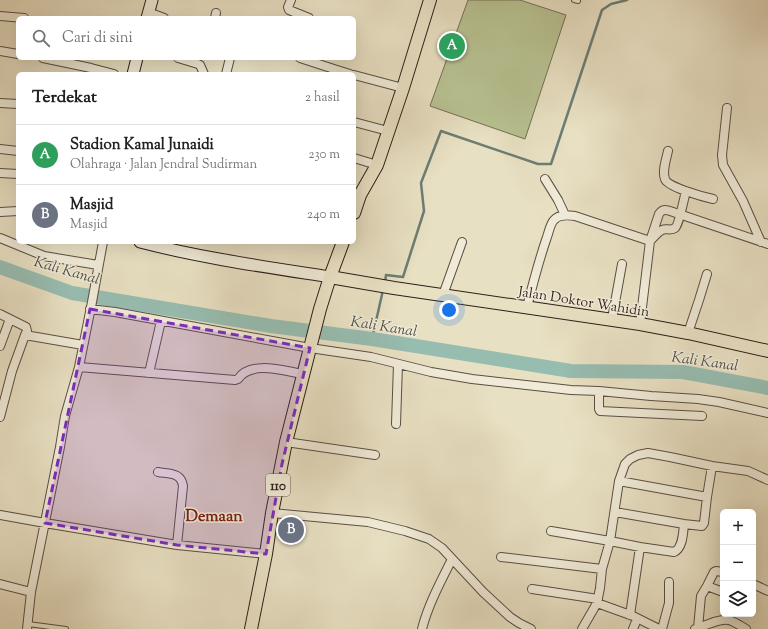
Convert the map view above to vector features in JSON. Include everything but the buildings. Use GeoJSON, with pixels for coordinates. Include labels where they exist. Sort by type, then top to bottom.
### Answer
{"type":"FeatureCollection","features":[{"type":"Feature","properties":{"kind":"main road"},"geometry":{"type":"LineString","coordinates":[[147,15],[152,0]]}},
{"type":"Feature","properties":{"kind":"main road"},"geometry":{"type":"LineString","coordinates":[[357,194],[377,165],[430,0]]}},
{"type":"Feature","properties":{"kind":"main road"},"geometry":{"type":"LineString","coordinates":[[134,72],[136,60]]}},
{"type":"Feature","properties":{"kind":"main road"},"geometry":{"type":"LineString","coordinates":[[150,244],[197,254],[330,277],[342,244]]}},
{"type":"Feature","properties":{"kind":"main road","name":"Jalan Doktor Wahidin"},"geometry":{"type":"LineString","coordinates":[[330,277],[373,285],[612,319],[688,333],[768,351]]}},
{"type":"Feature","properties":{"kind":"main road","name":"110"},"geometry":{"type":"LineString","coordinates":[[251,629],[286,442],[320,309],[330,277]]}},
{"type":"Feature","properties":{"kind":"street"},"geometry":{"type":"LineString","coordinates":[[290,0],[288,7],[289,10],[304,16]]}},
{"type":"Feature","properties":{"kind":"street"},"geometry":{"type":"LineString","coordinates":[[0,16],[16,17]]}},
{"type":"Feature","properties":{"kind":"street"},"geometry":{"type":"LineString","coordinates":[[0,51],[16,54]]}},
{"type":"Feature","properties":{"kind":"street"},"geometry":{"type":"LineString","coordinates":[[65,60],[107,72]]}},
{"type":"Feature","properties":{"kind":"street"},"geometry":{"type":"LineString","coordinates":[[185,60],[200,65],[203,72]]}},
{"type":"Feature","properties":{"kind":"street"},"geometry":{"type":"LineString","coordinates":[[226,72],[230,60]]}},
{"type":"Feature","properties":{"kind":"street"},"geometry":{"type":"LineString","coordinates":[[306,60],[344,72]]}},
{"type":"Feature","properties":{"kind":"street"},"geometry":{"type":"LineString","coordinates":[[356,76],[402,88]]}},
{"type":"Feature","properties":{"kind":"street"},"geometry":{"type":"LineString","coordinates":[[0,103],[16,104]]}},
{"type":"Feature","properties":{"kind":"street"},"geometry":{"type":"LineString","coordinates":[[727,108],[722,155],[723,165],[765,243]]}},
{"type":"Feature","properties":{"kind":"street"},"geometry":{"type":"LineString","coordinates":[[356,123],[388,131]]}},
{"type":"Feature","properties":{"kind":"street"},"geometry":{"type":"LineString","coordinates":[[0,148],[16,151]]}},
{"type":"Feature","properties":{"kind":"street"},"geometry":{"type":"LineString","coordinates":[[668,151],[664,174],[664,180],[666,183],[713,199]]}},
{"type":"Feature","properties":{"kind":"street"},"geometry":{"type":"LineString","coordinates":[[356,159],[377,165]]}},
{"type":"Feature","properties":{"kind":"street"},"geometry":{"type":"LineString","coordinates":[[0,174],[16,174]]}},
{"type":"Feature","properties":{"kind":"street"},"geometry":{"type":"LineString","coordinates":[[545,179],[565,215]]}},
{"type":"Feature","properties":{"kind":"street"},"geometry":{"type":"LineString","coordinates":[[650,241],[661,230],[676,228],[686,191]]}},
{"type":"Feature","properties":{"kind":"street"},"geometry":{"type":"LineString","coordinates":[[640,324],[650,241],[660,211],[666,210],[680,214],[765,243]]}},
{"type":"Feature","properties":{"kind":"street"},"geometry":{"type":"LineString","coordinates":[[0,212],[16,211]]}},
{"type":"Feature","properties":{"kind":"street"},"geometry":{"type":"LineString","coordinates":[[527,307],[540,258],[550,229],[557,217],[565,215],[575,216],[650,241]]}},
{"type":"Feature","properties":{"kind":"street"},"geometry":{"type":"LineString","coordinates":[[0,238],[44,256],[68,260],[97,268]]}},
{"type":"Feature","properties":{"kind":"street"},"geometry":{"type":"LineString","coordinates":[[443,295],[462,242]]}},
{"type":"Feature","properties":{"kind":"street"},"geometry":{"type":"LineString","coordinates":[[28,626],[31,592],[65,416],[79,367],[102,244]]}},
{"type":"Feature","properties":{"kind":"street"},"geometry":{"type":"LineString","coordinates":[[612,319],[622,264]]}},
{"type":"Feature","properties":{"kind":"street"},"geometry":{"type":"LineString","coordinates":[[688,333],[707,274]]}},
{"type":"Feature","properties":{"kind":"street"},"geometry":{"type":"LineString","coordinates":[[91,305],[115,312],[161,321],[311,345],[472,380],[571,390],[698,399],[768,413]]}},
{"type":"Feature","properties":{"kind":"street"},"geometry":{"type":"LineString","coordinates":[[0,314],[26,328],[27,331],[12,371],[0,414]]}},
{"type":"Feature","properties":{"kind":"street"},"geometry":{"type":"LineString","coordinates":[[0,346],[10,319]]}},
{"type":"Feature","properties":{"kind":"street"},"geometry":{"type":"LineString","coordinates":[[150,373],[161,321]]}},
{"type":"Feature","properties":{"kind":"street"},"geometry":{"type":"LineString","coordinates":[[26,335],[83,345]]}},
{"type":"Feature","properties":{"kind":"street"},"geometry":{"type":"LineString","coordinates":[[396,424],[398,364]]}},
{"type":"Feature","properties":{"kind":"street"},"geometry":{"type":"LineString","coordinates":[[79,367],[235,380],[238,379],[241,374],[255,368],[269,368],[303,374]]}},
{"type":"Feature","properties":{"kind":"street"},"geometry":{"type":"LineString","coordinates":[[599,391],[600,411],[702,416]]}},
{"type":"Feature","properties":{"kind":"street"},"geometry":{"type":"LineString","coordinates":[[286,442],[375,455]]}},
{"type":"Feature","properties":{"kind":"street"},"geometry":{"type":"LineString","coordinates":[[582,629],[597,601],[602,569],[610,541],[620,481],[626,462],[633,457],[648,454],[748,472],[768,480]]}},
{"type":"Feature","properties":{"kind":"street"},"geometry":{"type":"LineString","coordinates":[[615,512],[701,526],[703,525],[712,466]]}},
{"type":"Feature","properties":{"kind":"street"},"geometry":{"type":"LineString","coordinates":[[158,472],[177,475],[182,481],[183,486],[177,544]]}},
{"type":"Feature","properties":{"kind":"street"},"geometry":{"type":"LineString","coordinates":[[620,481],[707,497]]}},
{"type":"Feature","properties":{"kind":"street"},"geometry":{"type":"LineString","coordinates":[[272,513],[368,522],[405,531],[429,539],[442,548],[517,626],[532,629]]}},
{"type":"Feature","properties":{"kind":"street"},"geometry":{"type":"LineString","coordinates":[[0,514],[45,523],[177,544],[266,554]]}},
{"type":"Feature","properties":{"kind":"street"},"geometry":{"type":"LineString","coordinates":[[551,530],[668,552],[676,552],[680,545],[684,524]]}},
{"type":"Feature","properties":{"kind":"street"},"geometry":{"type":"LineString","coordinates":[[633,629],[640,547]]}},
{"type":"Feature","properties":{"kind":"street"},"geometry":{"type":"LineString","coordinates":[[501,557],[602,569]]}},
{"type":"Feature","properties":{"kind":"street"},"geometry":{"type":"LineString","coordinates":[[422,629],[452,559]]}},
{"type":"Feature","properties":{"kind":"street"},"geometry":{"type":"LineString","coordinates":[[720,572],[714,572],[701,596],[696,629],[731,617],[746,629]]}},
{"type":"Feature","properties":{"kind":"street"},"geometry":{"type":"LineString","coordinates":[[662,629],[669,603],[669,582]]}},
{"type":"Feature","properties":{"kind":"street"},"geometry":{"type":"LineString","coordinates":[[0,584],[31,592]]}},
{"type":"Feature","properties":{"kind":"street"},"geometry":{"type":"LineString","coordinates":[[756,585],[768,591]]}},
{"type":"Feature","properties":{"kind":"street"},"geometry":{"type":"LineString","coordinates":[[707,586],[720,591]]}},
{"type":"Feature","properties":{"kind":"street"},"geometry":{"type":"LineString","coordinates":[[532,589],[597,601],[658,629]]}},
{"type":"Feature","properties":{"kind":"lane"},"geometry":{"type":"LineString","coordinates":[[28,626],[66,629]]}},
{"type":"Feature","properties":{"kind":"highlighted area"},"geometry":{"type":"Polygon","coordinates":[[[90,309],[310,348],[282,464],[266,554],[177,545],[45,523],[90,309]]]}},
{"type":"Feature","properties":{"kind":"green space"},"geometry":{"type":"Polygon","coordinates":[[[468,0],[520,0],[566,15],[525,139],[430,106],[468,0]]]}},
{"type":"Feature","properties":{"kind":"waterway"},"geometry":{"type":"LineString","coordinates":[[385,283],[386,275],[403,277],[424,211],[421,183],[441,131],[538,164],[551,164],[602,10],[611,4],[627,0]]}},
{"type":"Feature","properties":{"kind":"waterway","name":"Kali Kanal"},"geometry":{"type":"LineString","coordinates":[[0,267],[72,293],[271,326],[372,339],[571,371],[683,372],[768,388]]}},
{"type":"Feature","properties":{"kind":"waterway"},"geometry":{"type":"LineString","coordinates":[[372,339],[383,290]]}},
{"type":"Feature","properties":{"kind":"place","name":"Stadion Kamal Junaidi"},"geometry":{"type":"Point","coordinates":[452,46]}},
{"type":"Feature","properties":{"kind":"place","name":"Masjid"},"geometry":{"type":"Point","coordinates":[291,530]}},
{"type":"Feature","properties":{"kind":"district","name":"Demaan"},"geometry":{"type":"Point","coordinates":[214,515]}}]}
